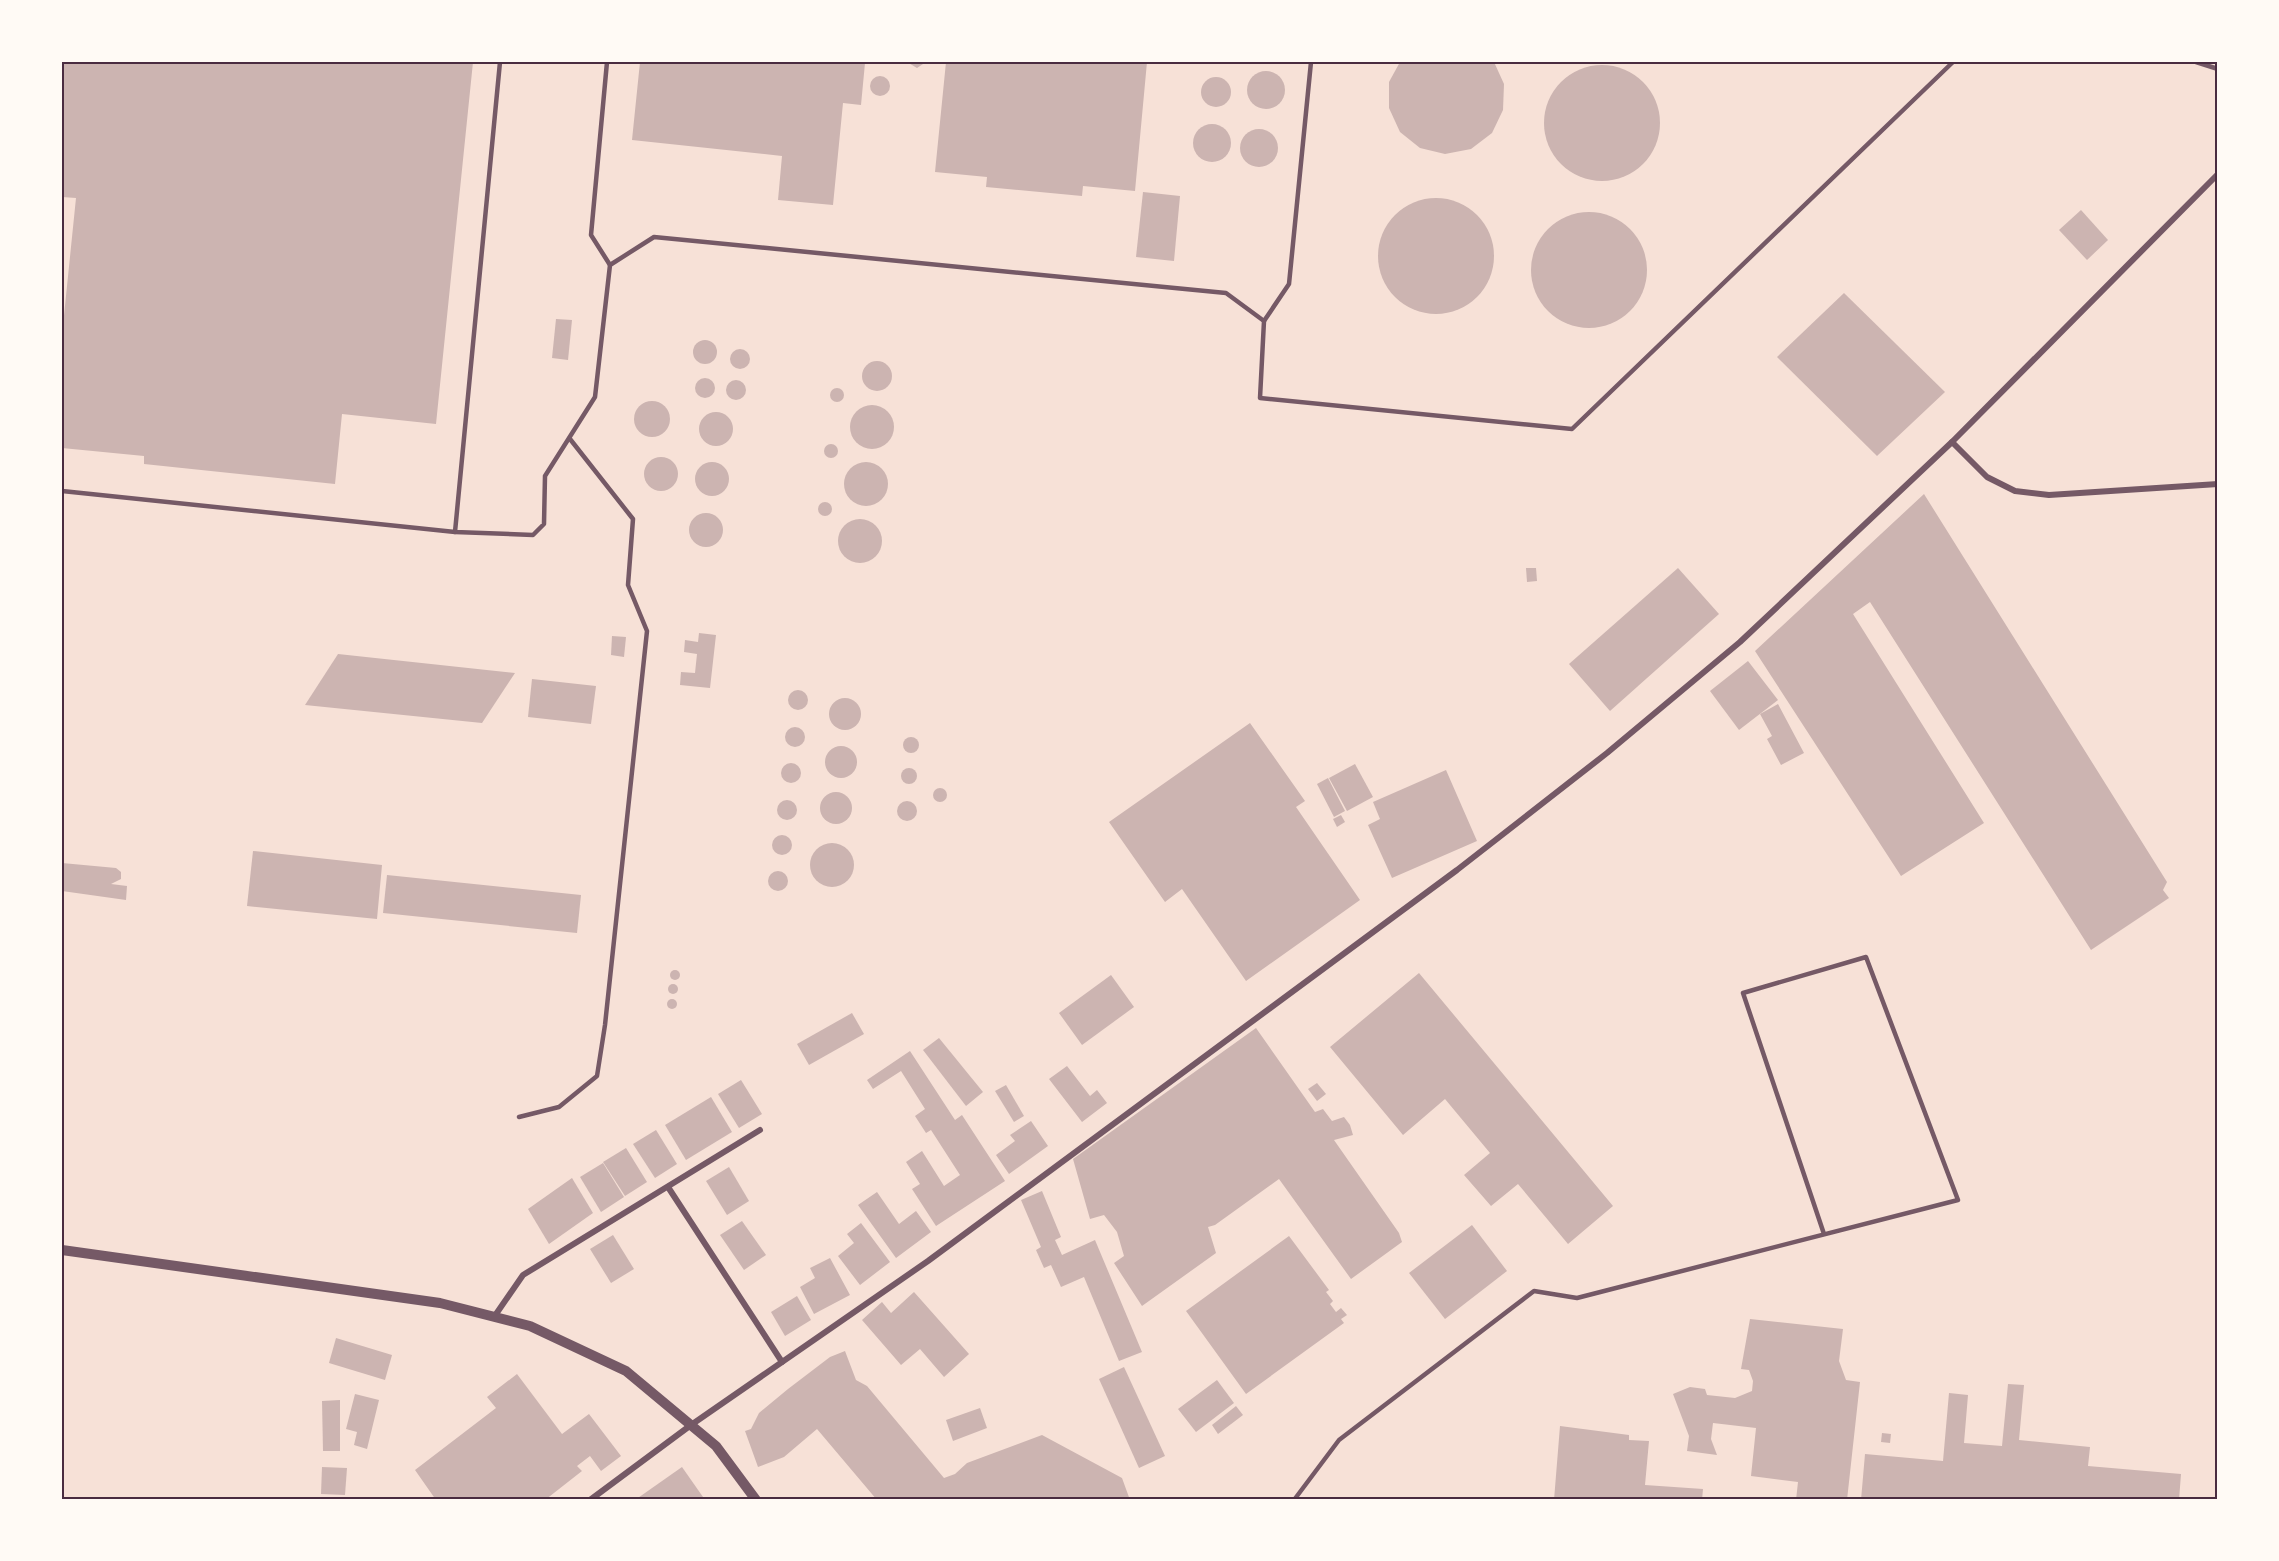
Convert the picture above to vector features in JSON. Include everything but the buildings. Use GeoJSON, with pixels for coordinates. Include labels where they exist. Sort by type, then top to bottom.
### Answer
{"type":"FeatureCollection","features":[{"type":"Feature","properties":{"kind":"street"},"geometry":{"type":"LineString","coordinates":[[590,1500],[691,1425],[928,1261],[1457,870],[1598,760],[1740,642],[1952,442],[2217,174]]}},
{"type":"Feature","properties":{"kind":"street"},"geometry":{"type":"LineString","coordinates":[[1952,442],[1987,477],[2015,491],[2049,495],[2217,484]]}},
{"type":"Feature","properties":{"kind":"street"},"geometry":{"type":"LineString","coordinates":[[494,1317],[523,1275],[760,1130]]}},
{"type":"Feature","properties":{"kind":"street"},"geometry":{"type":"LineString","coordinates":[[668,1187],[782,1362]]}},
{"type":"Feature","properties":{"kind":"street"},"geometry":{"type":"LineString","coordinates":[[62,1250],[440,1303],[530,1326],[626,1371],[716,1446],[756,1500]]}},
{"type":"Feature","properties":{"kind":"lane"},"geometry":{"type":"LineString","coordinates":[[455,532],[500,62]]}},
{"type":"Feature","properties":{"kind":"lane"},"geometry":{"type":"LineString","coordinates":[[62,491],[455,532],[533,535],[544,524],[545,476],[595,397],[610,265],[591,235],[607,62]]}},
{"type":"Feature","properties":{"kind":"lane"},"geometry":{"type":"LineString","coordinates":[[1311,62],[1289,284],[1264,321],[1260,398],[1572,429],[1953,62]]}},
{"type":"Feature","properties":{"kind":"lane"},"geometry":{"type":"LineString","coordinates":[[2196,62],[2217,69]]}},
{"type":"Feature","properties":{"kind":"lane"},"geometry":{"type":"LineString","coordinates":[[610,265],[654,237],[1226,293],[1264,321]]}},
{"type":"Feature","properties":{"kind":"lane"},"geometry":{"type":"LineString","coordinates":[[519,1117],[560,1107],[597,1076],[606,1025],[647,632],[628,585],[633,519],[570,439]]}},
{"type":"Feature","properties":{"kind":"lane"},"geometry":{"type":"LineString","coordinates":[[1294,1500],[1339,1440],[1534,1291],[1577,1298],[1958,1200],[1866,957],[1743,993],[1824,1234]]}}]}
